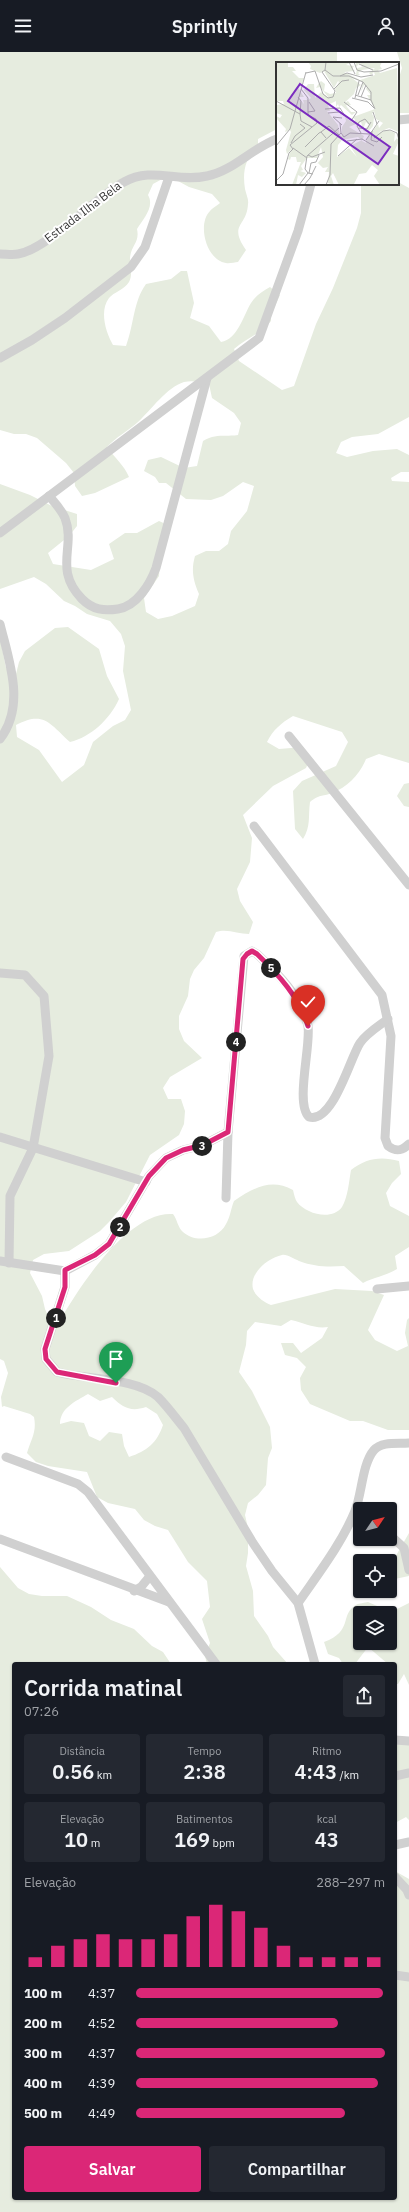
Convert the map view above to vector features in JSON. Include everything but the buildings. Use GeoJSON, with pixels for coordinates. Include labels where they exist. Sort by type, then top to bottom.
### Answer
{"type":"FeatureCollection","features":[{"type":"Feature","properties":{"kind":"street","name":"Estrada Ilha Bela"},"geometry":{"type":"LineString","coordinates":[[0,254],[19,254],[40,244],[108,192],[132,178],[148,174],[169,178],[208,176],[224,170],[274,142]]}},
{"type":"Feature","properties":{"kind":"street"},"geometry":{"type":"LineString","coordinates":[[0,358],[66,318],[131,267],[146,247],[169,178]]}},
{"type":"Feature","properties":{"kind":"street"},"geometry":{"type":"LineString","coordinates":[[0,533],[207,378],[261,335],[298,231],[311,185]]}},
{"type":"Feature","properties":{"kind":"street"},"geometry":{"type":"LineString","coordinates":[[49,496],[59,507],[65,519],[67,533],[67,574],[78,594],[93,607],[100,610],[128,606],[144,591],[156,568],[207,378]]}},
{"type":"Feature","properties":{"kind":"street"},"geometry":{"type":"LineString","coordinates":[[0,624],[13,676],[14,694],[14,710],[9,724],[0,739]]}},
{"type":"Feature","properties":{"kind":"street"},"geometry":{"type":"LineString","coordinates":[[289,736],[409,885]]}},
{"type":"Feature","properties":{"kind":"street"},"geometry":{"type":"LineString","coordinates":[[254,826],[382,995],[391,1036],[385,1138],[388,1146],[396,1150],[401,1150],[409,1144]]}},
{"type":"Feature","properties":{"kind":"street"},"geometry":{"type":"LineString","coordinates":[[226,1198],[228,1132],[243,959],[247,954],[255,952],[264,960],[293,995],[303,1012],[308,1026],[308,1041],[303,1104],[309,1117],[317,1117],[325,1113],[346,1077],[360,1043],[367,1035],[388,1019]]}},
{"type":"Feature","properties":{"kind":"street"},"geometry":{"type":"LineString","coordinates":[[0,973],[25,975],[44,996],[49,1056],[33,1148],[10,1196],[5,1262],[65,1270],[95,1255],[109,1244],[146,1182],[166,1158],[183,1150],[203,1145],[228,1132]]}},
{"type":"Feature","properties":{"kind":"street"},"geometry":{"type":"LineString","coordinates":[[0,1137],[146,1182]]}},
{"type":"Feature","properties":{"kind":"street"},"geometry":{"type":"LineString","coordinates":[[65,1270],[65,1287],[45,1349],[46,1359],[50,1366],[57,1372],[131,1385],[157,1396],[184,1428],[253,1543],[298,1602],[314,1662]]}},
{"type":"Feature","properties":{"kind":"street"},"geometry":{"type":"LineString","coordinates":[[377,1289],[409,1286]]}},
{"type":"Feature","properties":{"kind":"street"},"geometry":{"type":"LineString","coordinates":[[360,1502],[369,1460],[374,1450],[385,1444],[409,1443]]}},
{"type":"Feature","properties":{"kind":"street"},"geometry":{"type":"LineString","coordinates":[[6,1457],[84,1488],[214,1662]]}},
{"type":"Feature","properties":{"kind":"street"},"geometry":{"type":"LineString","coordinates":[[298,1602],[353,1521]]}},
{"type":"Feature","properties":{"kind":"street"},"geometry":{"type":"LineString","coordinates":[[0,1539],[134,1591],[169,1602]]}},
{"type":"Feature","properties":{"kind":"street"},"geometry":{"type":"LineString","coordinates":[[397,1540],[406,1546],[409,1570]]}},
{"type":"Feature","properties":{"kind":"street"},"geometry":{"type":"LineString","coordinates":[[134,1591],[141,1587],[150,1576]]}},
{"type":"Feature","properties":{"kind":"street"},"geometry":{"type":"LineString","coordinates":[[397,1740],[409,1741]]}},
{"type":"Feature","properties":{"kind":"street"},"geometry":{"type":"LineString","coordinates":[[397,1776],[409,1773]]}},
{"type":"Feature","properties":{"kind":"street"},"geometry":{"type":"LineString","coordinates":[[397,1845],[409,1842]]}},
{"type":"Feature","properties":{"kind":"street"},"geometry":{"type":"LineString","coordinates":[[397,1879],[407,1890],[409,1895]]}},
{"type":"Feature","properties":{"kind":"street"},"geometry":{"type":"LineString","coordinates":[[397,1975],[409,1977]]}},
{"type":"Feature","properties":{"kind":"shaded area"},"geometry":{"type":"Polygon","coordinates":[[[0,52],[337,52],[337,62],[276,62],[276,130],[258,139],[258,144],[250,154],[246,165],[244,182],[248,199],[247,212],[238,230],[241,242],[246,250],[238,262],[227,263],[219,260],[213,255],[206,241],[204,224],[206,217],[211,210],[220,203],[212,194],[189,187],[178,181],[164,178],[153,184],[148,195],[150,199],[149,208],[137,229],[138,234],[130,258],[131,273],[129,282],[109,298],[104,309],[104,315],[106,328],[113,345],[126,346],[136,306],[146,284],[171,279],[181,271],[187,271],[194,303],[190,318],[209,326],[221,342],[227,340],[236,332],[253,300],[270,287],[280,295],[271,315],[271,321],[263,329],[234,349],[239,361],[282,390],[294,386],[316,324],[333,288],[357,228],[361,213],[361,186],[399,185],[399,183],[409,188],[409,417],[378,434],[352,437],[341,442],[336,453],[347,457],[373,451],[397,449],[409,455],[409,472],[401,472],[391,478],[392,481],[409,482],[409,763],[379,754],[366,759],[357,775],[348,784],[338,790],[313,799],[310,802],[308,826],[303,839],[295,829],[293,791],[302,781],[336,766],[348,742],[342,732],[293,716],[281,724],[272,734],[267,742],[279,749],[303,747],[311,757],[306,768],[273,786],[243,815],[252,838],[250,862],[237,889],[240,901],[253,922],[249,934],[228,931],[216,932],[204,958],[194,970],[190,979],[188,996],[179,1016],[179,1029],[184,1041],[202,1058],[170,1077],[163,1088],[168,1099],[181,1099],[185,1111],[184,1124],[179,1135],[150,1155],[126,1202],[100,1231],[69,1251],[44,1254],[33,1260],[30,1273],[42,1296],[45,1309],[50,1320],[62,1317],[94,1269],[108,1252],[124,1236],[140,1224],[156,1216],[173,1214],[183,1232],[194,1238],[206,1238],[218,1234],[226,1224],[234,1201],[248,1192],[262,1186],[270,1185],[285,1186],[293,1190],[297,1202],[306,1210],[319,1214],[332,1214],[342,1207],[346,1199],[351,1170],[362,1163],[374,1159],[380,1158],[399,1161],[401,1174],[392,1183],[386,1193],[390,1206],[409,1216],[409,1247],[395,1256],[397,1269],[363,1283],[344,1266],[316,1265],[282,1255],[271,1259],[261,1267],[254,1277],[253,1289],[256,1294],[263,1301],[271,1305],[335,1289],[372,1291],[384,1295],[368,1330],[375,1340],[397,1351],[408,1346],[405,1333],[407,1320],[409,1318],[409,1430],[388,1430],[363,1421],[350,1421],[310,1404],[301,1390],[300,1378],[306,1367],[297,1358],[285,1355],[281,1343],[293,1343],[301,1353],[322,1338],[328,1327],[314,1326],[291,1320],[281,1326],[255,1322],[247,1331],[246,1345],[239,1372],[252,1391],[270,1427],[272,1448],[268,1458],[266,1485],[258,1495],[248,1503],[245,1515],[248,1528],[248,1553],[246,1566],[253,1591],[254,1616],[268,1636],[273,1647],[286,1662],[206,1662],[205,1656],[210,1643],[202,1619],[210,1607],[207,1581],[188,1562],[168,1530],[155,1526],[144,1520],[135,1509],[108,1503],[97,1497],[87,1472],[48,1466],[36,1462],[27,1453],[35,1427],[34,1417],[30,1414],[4,1406],[2,1407],[1,1397],[8,1373],[4,1361],[0,1359],[0,638],[6,668],[16,674],[19,662],[25,651],[55,628],[68,627],[99,649],[107,676],[119,699],[105,720],[99,726],[78,740],[70,742],[52,725],[40,719],[33,719],[16,725],[17,737],[39,750],[62,782],[84,765],[93,742],[113,726],[125,720],[131,710],[123,671],[125,646],[121,634],[110,621],[87,614],[64,601],[46,584],[34,577],[0,589],[0,484],[30,495],[52,506],[77,514],[77,526],[69,536],[48,553],[53,564],[91,570],[114,559],[109,544],[125,533],[137,533],[159,521],[170,526],[160,562],[159,576],[144,598],[146,612],[158,619],[172,616],[195,606],[199,594],[193,575],[195,556],[206,551],[219,551],[228,544],[231,531],[247,511],[254,486],[243,482],[223,496],[211,500],[186,499],[166,483],[159,483],[155,477],[144,471],[148,460],[161,457],[184,468],[197,466],[203,441],[216,436],[238,435],[241,423],[234,413],[212,398],[209,384],[190,381],[184,382],[165,394],[138,422],[107,447],[122,465],[129,477],[95,493],[82,496],[75,486],[74,473],[66,463],[37,438],[26,434],[14,434],[0,430],[0,52]],[[88,1394],[66,1409],[61,1418],[60,1424],[71,1421],[84,1423],[89,1436],[100,1441],[109,1432],[122,1434],[124,1446],[129,1457],[150,1446],[158,1437],[163,1425],[157,1414],[146,1407],[136,1409],[128,1408],[120,1404],[112,1397],[100,1401],[88,1394]]]}},
{"type":"Feature","properties":{"kind":"shaded area"},"geometry":{"type":"Polygon","coordinates":[[[397,52],[409,52],[409,113],[399,113],[399,78],[402,68],[397,52]]]}},
{"type":"Feature","properties":{"kind":"shaded area"},"geometry":{"type":"Polygon","coordinates":[[[409,783],[409,807],[404,806],[397,796],[404,784],[409,783]]]}},
{"type":"Feature","properties":{"kind":"shaded area"},"geometry":{"type":"Polygon","coordinates":[[[409,1533],[409,1576],[397,1579],[397,1554],[409,1533]]]}},
{"type":"Feature","properties":{"kind":"shaded area"},"geometry":{"type":"Polygon","coordinates":[[[0,1567],[18,1588],[29,1594],[42,1596],[67,1596],[91,1607],[111,1620],[134,1629],[152,1646],[163,1652],[170,1662],[12,1662],[12,2200],[397,2200],[397,1872],[409,1879],[409,2212],[0,2212],[0,1567]]]}},
{"type":"Feature","properties":{"kind":"shaded area"},"geometry":{"type":"Polygon","coordinates":[[[368,1602],[377,1606],[355,1606],[357,1604],[368,1602]]]}},
{"type":"Feature","properties":{"kind":"shaded area"},"geometry":{"type":"Polygon","coordinates":[[[409,1603],[409,1685],[404,1674],[397,1684],[397,1662],[386,1662],[372,1650],[397,1650],[397,1609],[409,1603]]]}},
{"type":"Feature","properties":{"kind":"shaded area"},"geometry":{"type":"Polygon","coordinates":[[[353,1607],[353,1650],[366,1650],[357,1662],[342,1662],[339,1658],[328,1654],[324,1642],[333,1638],[339,1633],[343,1628],[348,1613],[353,1607]]]}},
{"type":"Feature","properties":{"kind":"shaded area"},"geometry":{"type":"Polygon","coordinates":[[[397,1743],[409,1744],[409,1820],[406,1817],[397,1822],[397,1743]]]}},
{"type":"Feature","properties":{"kind":"route"},"geometry":{"type":"LineString","coordinates":[[116,1383],[57,1372],[50,1366],[46,1359],[45,1349],[65,1287],[65,1270],[95,1255],[109,1244],[149,1176],[166,1158],[183,1150],[203,1145],[228,1132],[244,956],[252,951],[264,960],[297,1000],[308,1026]]}}]}
